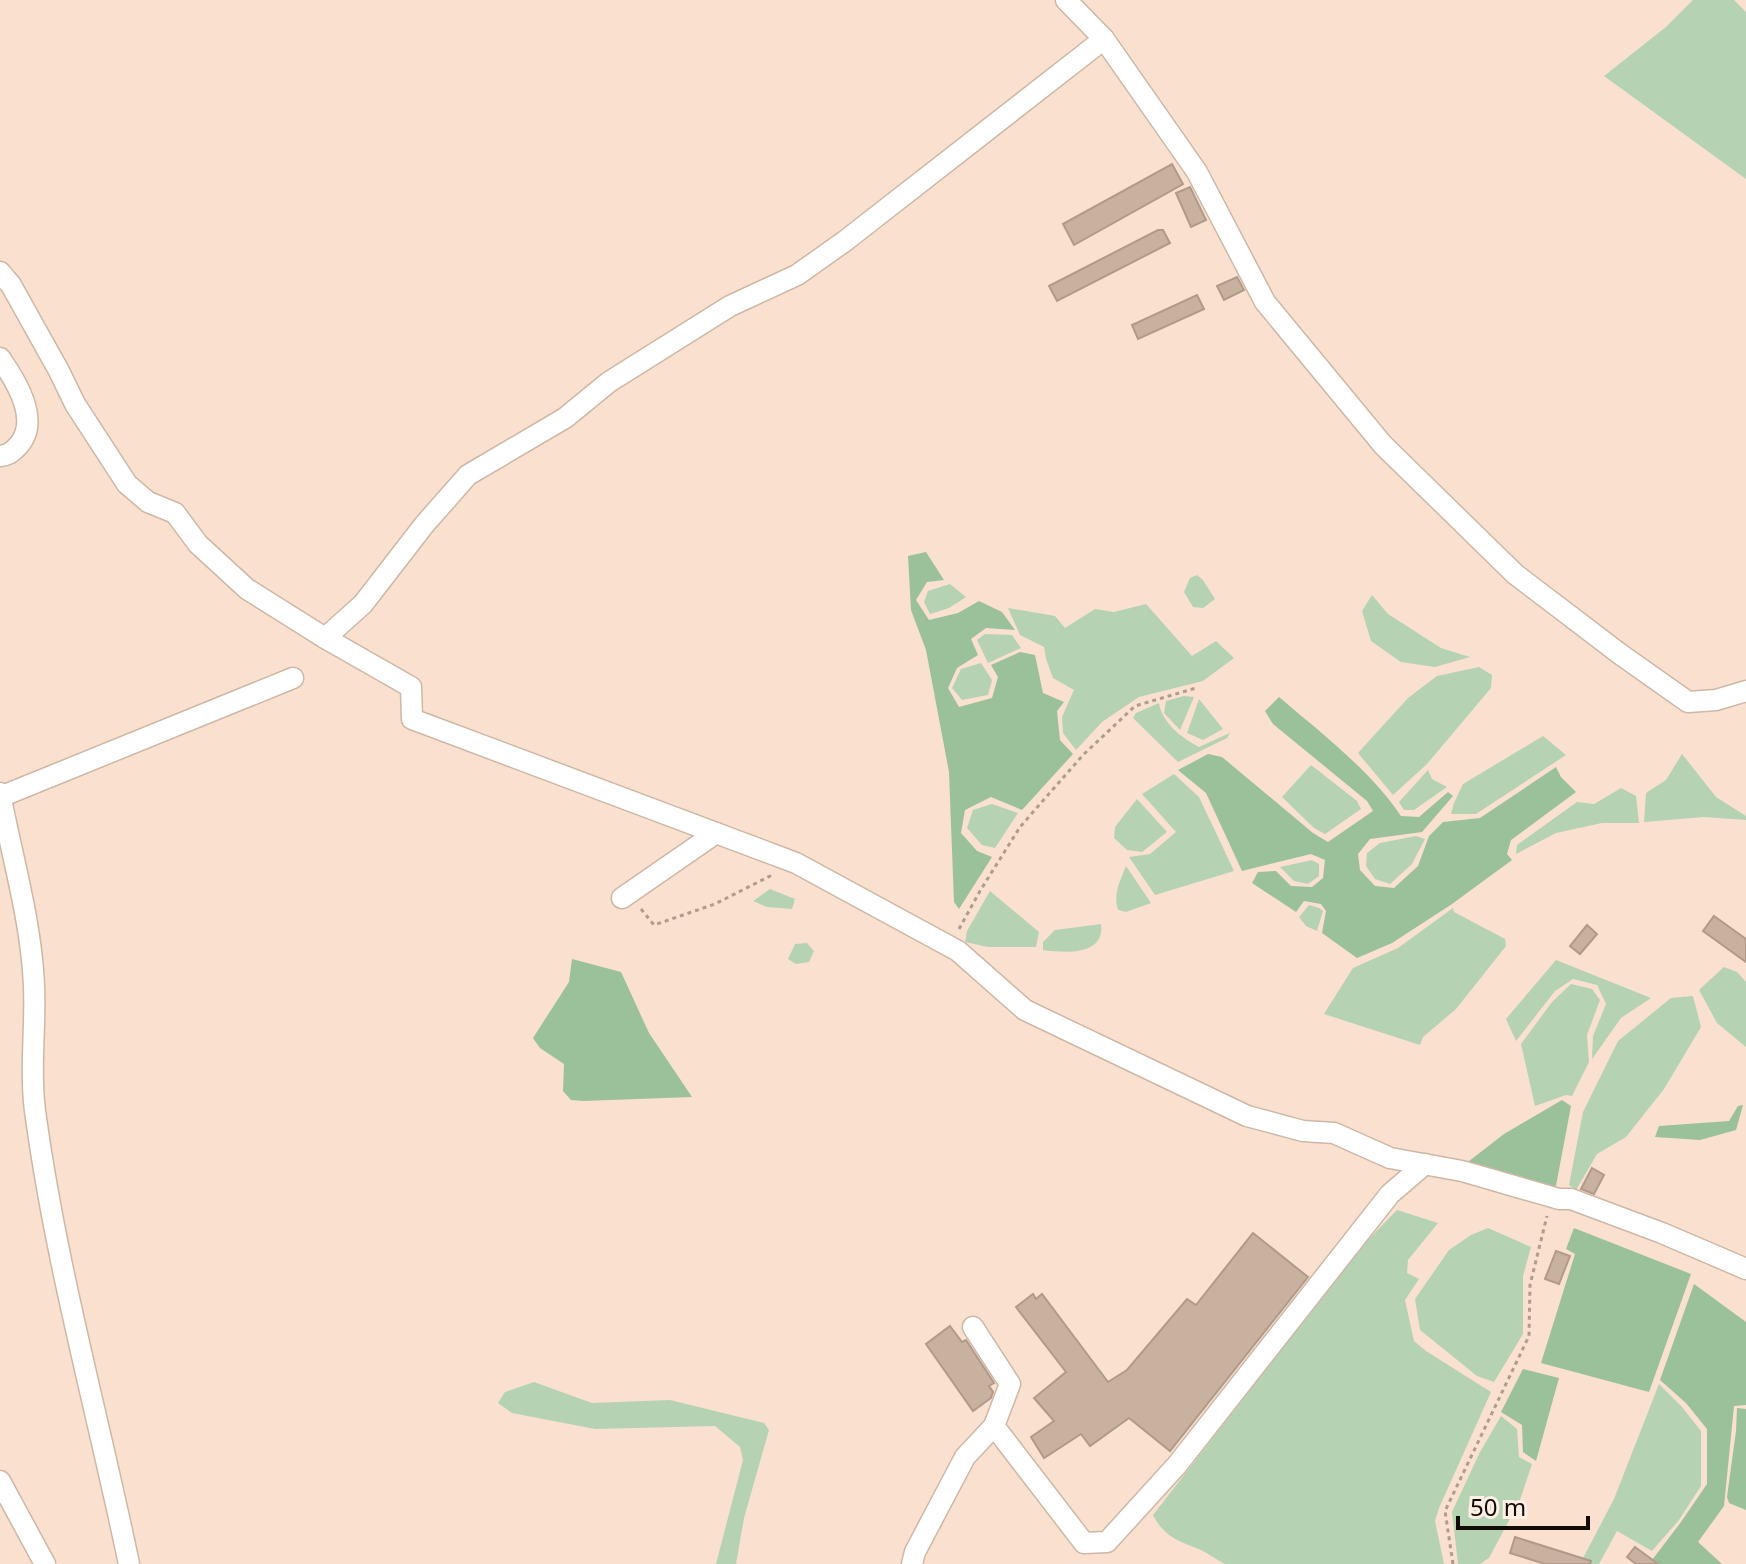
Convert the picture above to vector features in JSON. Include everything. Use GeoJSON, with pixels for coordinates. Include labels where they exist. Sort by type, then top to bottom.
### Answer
{"type":"FeatureCollection","features":[{"type":"Feature","properties":{"kind":"street"},"geometry":{"type":"LineString","coordinates":[[1066,0],[1104,39],[1197,172],[1265,302],[1383,445],[1515,574],[1688,702],[1716,700],[1746,691]]}},
{"type":"Feature","properties":{"kind":"street"},"geometry":{"type":"LineString","coordinates":[[325,638],[363,604],[424,525],[468,475],[565,418],[609,382],[730,306],[797,275],[1104,39]]}},
{"type":"Feature","properties":{"kind":"street"},"geometry":{"type":"LineString","coordinates":[[0,272],[18,297],[75,404],[127,484],[148,502],[175,513],[198,544],[247,589],[411,687],[412,719],[796,863],[958,951],[1025,1010],[1247,1116],[1303,1131],[1334,1133],[1390,1158],[1462,1171],[1559,1199],[1571,1199],[1746,1269]]}},
{"type":"Feature","properties":{"kind":"street"},"geometry":{"type":"LineString","coordinates":[[0,358],[13,378],[29,419],[23,441],[9,455],[0,456]]}},
{"type":"Feature","properties":{"kind":"street"},"geometry":{"type":"LineString","coordinates":[[129,1564],[63,1271],[44,1172],[35,1113],[34,984],[28,930],[0,796],[293,678]]}},
{"type":"Feature","properties":{"kind":"street"},"geometry":{"type":"LineString","coordinates":[[625,895],[716,833]]}},
{"type":"Feature","properties":{"kind":"street"},"geometry":{"type":"LineString","coordinates":[[994,1426],[1084,1543],[1107,1542],[1177,1465],[1390,1194],[1425,1164]]}},
{"type":"Feature","properties":{"kind":"street"},"geometry":{"type":"LineString","coordinates":[[912,1564],[915,1552],[965,1457],[994,1426],[1010,1384],[973,1327]]}},
{"type":"Feature","properties":{"kind":"street"},"geometry":{"type":"LineString","coordinates":[[0,1481],[45,1564]]}},
{"type":"Feature","properties":{"kind":"path"},"geometry":{"type":"LineString","coordinates":[[950,947],[1020,827],[1083,755],[1135,706],[1196,688]]}},
{"type":"Feature","properties":{"kind":"path"},"geometry":{"type":"LineString","coordinates":[[625,895],[654,925],[715,904],[796,863]]}},
{"type":"Feature","properties":{"kind":"path"},"geometry":{"type":"LineString","coordinates":[[1453,1564],[1445,1511],[1529,1336],[1530,1285],[1547,1216],[1559,1199]]}},
{"type":"Feature","properties":{"kind":"green space"},"geometry":{"type":"Polygon","coordinates":[[[1693,0],[1734,0],[1746,12],[1746,179],[1604,76],[1666,27],[1693,0]]]}},
{"type":"Feature","properties":{"kind":"green space"},"geometry":{"type":"Polygon","coordinates":[[[926,552],[944,580],[927,582],[916,600],[929,620],[958,613],[979,601],[1002,612],[1015,630],[986,628],[971,639],[978,655],[957,668],[948,688],[959,707],[992,698],[998,677],[991,665],[1020,652],[1035,655],[1043,693],[1064,702],[1057,711],[1060,740],[1073,754],[1022,810],[991,797],[965,810],[961,833],[977,851],[992,857],[959,909],[954,902],[949,772],[926,650],[911,610],[908,556],[926,552]]]}},
{"type":"Feature","properties":{"kind":"green space"},"geometry":{"type":"Polygon","coordinates":[[[1197,575],[1215,599],[1203,608],[1193,607],[1184,592],[1190,578],[1197,575]]]}},
{"type":"Feature","properties":{"kind":"green space"},"geometry":{"type":"Polygon","coordinates":[[[950,584],[966,597],[949,608],[930,614],[924,602],[928,591],[950,584]]]}},
{"type":"Feature","properties":{"kind":"green space"},"geometry":{"type":"Polygon","coordinates":[[[1372,595],[1388,614],[1441,648],[1470,657],[1435,667],[1401,662],[1371,641],[1362,611],[1372,595]]]}},
{"type":"Feature","properties":{"kind":"green space"},"geometry":{"type":"Polygon","coordinates":[[[1146,604],[1192,656],[1216,641],[1234,658],[1203,681],[1139,697],[1102,722],[1076,750],[1063,733],[1062,717],[1074,690],[1053,678],[1044,647],[1020,635],[1008,608],[1055,616],[1065,628],[1095,609],[1114,612],[1146,604]]]}},
{"type":"Feature","properties":{"kind":"green space"},"geometry":{"type":"Polygon","coordinates":[[[985,634],[1012,635],[1021,648],[988,663],[977,640],[985,634]]]}},
{"type":"Feature","properties":{"kind":"green space"},"geometry":{"type":"Polygon","coordinates":[[[981,663],[992,680],[988,695],[962,700],[952,688],[961,669],[981,663]]]}},
{"type":"Feature","properties":{"kind":"green space"},"geometry":{"type":"Polygon","coordinates":[[[1479,667],[1492,675],[1491,688],[1427,764],[1393,795],[1358,753],[1408,698],[1437,676],[1479,667]]]}},
{"type":"Feature","properties":{"kind":"green space"},"geometry":{"type":"Polygon","coordinates":[[[1184,696],[1194,697],[1180,730],[1164,713],[1166,701],[1184,696]]]}},
{"type":"Feature","properties":{"kind":"green space"},"geometry":{"type":"Polygon","coordinates":[[[1279,697],[1360,768],[1401,816],[1419,817],[1448,792],[1453,796],[1422,832],[1370,839],[1358,854],[1360,870],[1375,886],[1394,888],[1418,866],[1429,836],[1443,822],[1480,818],[1556,767],[1576,792],[1511,840],[1507,854],[1512,860],[1392,943],[1357,958],[1322,933],[1326,911],[1321,904],[1304,901],[1296,912],[1252,883],[1258,872],[1276,871],[1291,886],[1312,887],[1323,878],[1325,860],[1311,854],[1242,871],[1206,793],[1178,770],[1208,754],[1222,757],[1328,842],[1373,811],[1367,801],[1273,724],[1265,711],[1279,697]]]}},
{"type":"Feature","properties":{"kind":"green space"},"geometry":{"type":"Polygon","coordinates":[[[1199,699],[1223,729],[1203,740],[1187,733],[1199,699]]]}},
{"type":"Feature","properties":{"kind":"green space"},"geometry":{"type":"Polygon","coordinates":[[[1159,703],[1164,717],[1174,729],[1199,747],[1230,733],[1227,738],[1178,762],[1133,718],[1136,713],[1159,703]]]}},
{"type":"Feature","properties":{"kind":"green space"},"geometry":{"type":"Polygon","coordinates":[[[1543,736],[1566,755],[1476,814],[1451,814],[1463,784],[1543,736]]]}},
{"type":"Feature","properties":{"kind":"green space"},"geometry":{"type":"Polygon","coordinates":[[[1682,754],[1716,797],[1746,816],[1746,820],[1704,817],[1644,822],[1646,793],[1666,780],[1682,754]]]}},
{"type":"Feature","properties":{"kind":"green space"},"geometry":{"type":"Polygon","coordinates":[[[1311,765],[1357,801],[1361,809],[1325,834],[1314,828],[1282,797],[1311,765]]]}},
{"type":"Feature","properties":{"kind":"green space"},"geometry":{"type":"Polygon","coordinates":[[[1428,770],[1432,779],[1447,787],[1414,810],[1404,810],[1399,802],[1428,770]]]}},
{"type":"Feature","properties":{"kind":"green space"},"geometry":{"type":"Polygon","coordinates":[[[1174,774],[1199,797],[1234,871],[1155,895],[1129,857],[1150,854],[1176,832],[1142,794],[1174,774]]]}},
{"type":"Feature","properties":{"kind":"green space"},"geometry":{"type":"Polygon","coordinates":[[[1621,788],[1636,796],[1639,823],[1602,823],[1556,833],[1516,854],[1517,845],[1577,802],[1594,804],[1621,788]]]}},
{"type":"Feature","properties":{"kind":"green space"},"geometry":{"type":"Polygon","coordinates":[[[1137,799],[1167,832],[1142,852],[1127,850],[1114,838],[1115,827],[1137,799]]]}},
{"type":"Feature","properties":{"kind":"green space"},"geometry":{"type":"Polygon","coordinates":[[[992,804],[1018,813],[995,848],[982,845],[967,828],[973,810],[992,804]]]}},
{"type":"Feature","properties":{"kind":"green space"},"geometry":{"type":"Polygon","coordinates":[[[1416,836],[1425,839],[1412,864],[1390,884],[1375,879],[1366,866],[1367,853],[1380,843],[1416,836]]]}},
{"type":"Feature","properties":{"kind":"green space"},"geometry":{"type":"Polygon","coordinates":[[[1312,860],[1319,864],[1319,876],[1308,884],[1294,881],[1280,867],[1312,860]]]}},
{"type":"Feature","properties":{"kind":"green space"},"geometry":{"type":"Polygon","coordinates":[[[1126,866],[1151,903],[1126,912],[1118,910],[1116,898],[1126,866]]]}},
{"type":"Feature","properties":{"kind":"green space"},"geometry":{"type":"Polygon","coordinates":[[[770,889],[795,899],[792,909],[767,907],[753,901],[770,889]]]}},
{"type":"Feature","properties":{"kind":"green space"},"geometry":{"type":"Polygon","coordinates":[[[990,891],[1039,932],[1036,947],[988,947],[965,942],[967,931],[990,891]]]}},
{"type":"Feature","properties":{"kind":"green space"},"geometry":{"type":"Polygon","coordinates":[[[1309,905],[1323,911],[1317,931],[1306,926],[1299,917],[1309,905]]]}},
{"type":"Feature","properties":{"kind":"green space"},"geometry":{"type":"Polygon","coordinates":[[[1453,908],[1454,912],[1505,939],[1506,946],[1456,1009],[1423,1037],[1420,1045],[1324,1014],[1353,968],[1398,948],[1453,908]]]}},
{"type":"Feature","properties":{"kind":"green space"},"geometry":{"type":"Polygon","coordinates":[[[1101,924],[1101,934],[1090,947],[1072,952],[1043,950],[1043,942],[1055,930],[1101,924]]]}},
{"type":"Feature","properties":{"kind":"green space"},"geometry":{"type":"Polygon","coordinates":[[[807,943],[814,951],[809,962],[796,964],[788,959],[795,944],[807,943]]]}},
{"type":"Feature","properties":{"kind":"green space"},"geometry":{"type":"Polygon","coordinates":[[[572,959],[621,972],[649,1033],[692,1097],[583,1101],[571,1100],[563,1091],[564,1064],[540,1048],[533,1038],[569,982],[572,959]]]}},
{"type":"Feature","properties":{"kind":"green space"},"geometry":{"type":"Polygon","coordinates":[[[1556,960],[1651,998],[1621,1018],[1592,1059],[1593,1036],[1606,1004],[1597,985],[1573,979],[1555,991],[1516,1041],[1506,1019],[1556,960]]]}},
{"type":"Feature","properties":{"kind":"green space"},"geometry":{"type":"Polygon","coordinates":[[[1724,967],[1737,972],[1746,982],[1746,1047],[1717,1023],[1699,990],[1724,967]]]}},
{"type":"Feature","properties":{"kind":"green space"},"geometry":{"type":"Polygon","coordinates":[[[1571,984],[1592,989],[1600,1000],[1587,1035],[1589,1062],[1572,1096],[1566,1095],[1535,1106],[1521,1044],[1552,1002],[1571,984]]]}},
{"type":"Feature","properties":{"kind":"green space"},"geometry":{"type":"Polygon","coordinates":[[[1693,996],[1701,1027],[1664,1089],[1626,1137],[1597,1154],[1576,1190],[1569,1185],[1583,1112],[1618,1041],[1671,998],[1693,996]]]}},
{"type":"Feature","properties":{"kind":"green space"},"geometry":{"type":"Polygon","coordinates":[[[1562,1100],[1571,1106],[1555,1191],[1464,1165],[1504,1134],[1562,1100]]]}},
{"type":"Feature","properties":{"kind":"green space"},"geometry":{"type":"Polygon","coordinates":[[[1743,1105],[1736,1130],[1700,1140],[1655,1137],[1659,1126],[1729,1121],[1738,1106],[1743,1105]]]}},
{"type":"Feature","properties":{"kind":"green space"},"geometry":{"type":"Polygon","coordinates":[[[1397,1210],[1438,1223],[1408,1260],[1407,1273],[1419,1279],[1405,1300],[1414,1341],[1491,1392],[1435,1521],[1444,1564],[1225,1564],[1173,1538],[1153,1515],[1362,1246],[1397,1210]]]}},
{"type":"Feature","properties":{"kind":"green space"},"geometry":{"type":"Polygon","coordinates":[[[1488,1228],[1531,1247],[1523,1276],[1523,1334],[1494,1382],[1477,1376],[1420,1330],[1415,1299],[1449,1250],[1488,1228]]]}},
{"type":"Feature","properties":{"kind":"green space"},"geometry":{"type":"Polygon","coordinates":[[[1574,1228],[1691,1274],[1649,1392],[1541,1363],[1575,1254],[1566,1249],[1574,1228]]]}},
{"type":"Feature","properties":{"kind":"green space"},"geometry":{"type":"Polygon","coordinates":[[[1694,1284],[1746,1322],[1746,1405],[1734,1406],[1724,1506],[1698,1542],[1722,1564],[1649,1564],[1707,1484],[1707,1429],[1686,1403],[1660,1380],[1694,1284]]]}},
{"type":"Feature","properties":{"kind":"green space"},"geometry":{"type":"Polygon","coordinates":[[[1523,1369],[1559,1378],[1536,1461],[1523,1452],[1522,1425],[1501,1412],[1523,1369]]]}},
{"type":"Feature","properties":{"kind":"green space"},"geometry":{"type":"Polygon","coordinates":[[[534,1382],[592,1403],[670,1400],[764,1423],[769,1430],[744,1518],[736,1564],[716,1564],[743,1460],[740,1447],[715,1426],[595,1429],[512,1413],[498,1403],[505,1392],[534,1382]]]}},
{"type":"Feature","properties":{"kind":"green space"},"geometry":{"type":"Polygon","coordinates":[[[1659,1384],[1701,1431],[1701,1486],[1679,1520],[1652,1551],[1617,1531],[1599,1564],[1580,1564],[1614,1499],[1659,1384]]]}},
{"type":"Feature","properties":{"kind":"green space"},"geometry":{"type":"Polygon","coordinates":[[[1737,1408],[1746,1409],[1746,1510],[1729,1503],[1727,1497],[1737,1408]]]}},
{"type":"Feature","properties":{"kind":"green space"},"geometry":{"type":"Polygon","coordinates":[[[1501,1416],[1517,1429],[1519,1457],[1532,1464],[1520,1500],[1489,1558],[1480,1564],[1458,1564],[1452,1512],[1501,1416]]]}},
{"type":"Feature","properties":{"kind":"building"},"geometry":{"type":"Polygon","coordinates":[[[1172,164],[1183,184],[1074,245],[1063,224],[1172,164]]]}},
{"type":"Feature","properties":{"kind":"building"},"geometry":{"type":"Polygon","coordinates":[[[1190,187],[1206,220],[1191,227],[1176,193],[1190,187]]]}},
{"type":"Feature","properties":{"kind":"building"},"geometry":{"type":"Polygon","coordinates":[[[1163,230],[1170,243],[1057,301],[1049,286],[1163,230]]]}},
{"type":"Feature","properties":{"kind":"building"},"geometry":{"type":"Polygon","coordinates":[[[1237,277],[1244,290],[1224,300],[1217,286],[1237,277]]]}},
{"type":"Feature","properties":{"kind":"building"},"geometry":{"type":"Polygon","coordinates":[[[1197,295],[1204,309],[1138,339],[1132,325],[1197,295]]]}},
{"type":"Feature","properties":{"kind":"building"},"geometry":{"type":"Polygon","coordinates":[[[1714,916],[1746,939],[1746,962],[1703,931],[1714,916]]]}},
{"type":"Feature","properties":{"kind":"building"},"geometry":{"type":"Polygon","coordinates":[[[1587,925],[1597,934],[1580,954],[1570,946],[1587,925]]]}},
{"type":"Feature","properties":{"kind":"building"},"geometry":{"type":"Polygon","coordinates":[[[1592,1168],[1604,1175],[1594,1194],[1581,1189],[1592,1168]]]}},
{"type":"Feature","properties":{"kind":"building"},"geometry":{"type":"Polygon","coordinates":[[[1253,1233],[1308,1277],[1170,1451],[1129,1418],[1090,1446],[1081,1434],[1044,1458],[1031,1437],[1054,1421],[1034,1398],[1066,1372],[1016,1307],[1033,1294],[1036,1299],[1042,1294],[1108,1382],[1127,1370],[1187,1299],[1196,1305],[1253,1233]]]}},
{"type":"Feature","properties":{"kind":"building"},"geometry":{"type":"Polygon","coordinates":[[[1556,1251],[1570,1256],[1559,1284],[1545,1279],[1556,1251]]]}},
{"type":"Feature","properties":{"kind":"building"},"geometry":{"type":"Polygon","coordinates":[[[950,1326],[962,1342],[966,1340],[994,1383],[989,1386],[993,1392],[991,1398],[973,1411],[926,1344],[950,1326]]]}},
{"type":"Feature","properties":{"kind":"building"},"geometry":{"type":"Polygon","coordinates":[[[1515,1537],[1591,1561],[1590,1564],[1545,1564],[1510,1553],[1515,1537]]]}},
{"type":"Feature","properties":{"kind":"building"},"geometry":{"type":"Polygon","coordinates":[[[1635,1547],[1658,1564],[1636,1564],[1627,1557],[1635,1547]]]}}]}
